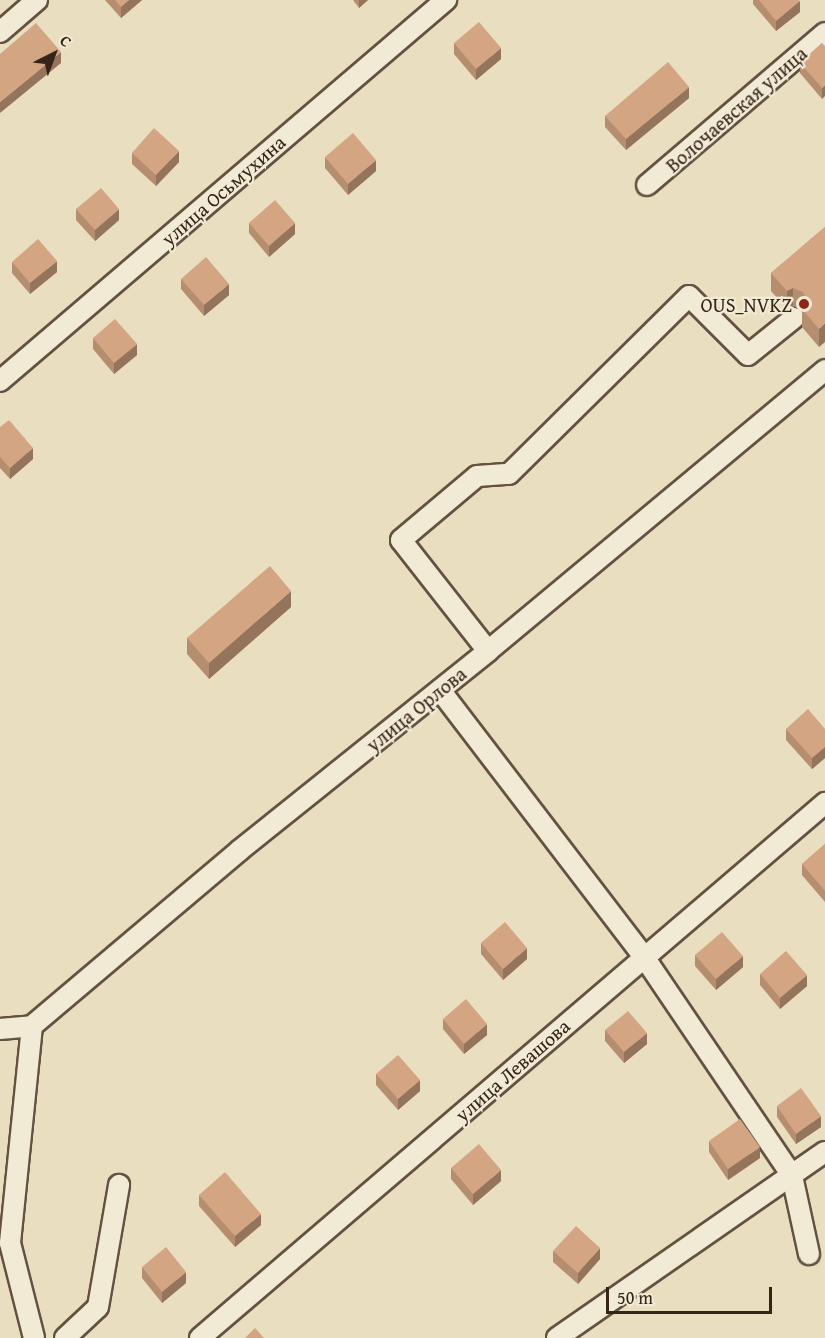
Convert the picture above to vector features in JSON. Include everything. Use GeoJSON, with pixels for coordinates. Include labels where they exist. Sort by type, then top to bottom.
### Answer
{"type":"FeatureCollection","features":[{"type":"Feature","properties":{"kind":"street"},"geometry":{"type":"LineString","coordinates":[[0,32],[37,0]]}},
{"type":"Feature","properties":{"kind":"street","name":"улица Осьмухина"},"geometry":{"type":"LineString","coordinates":[[0,381],[446,0]]}},
{"type":"Feature","properties":{"kind":"street","name":"Волочаевская улица"},"geometry":{"type":"LineString","coordinates":[[647,185],[825,33]]}},
{"type":"Feature","properties":{"kind":"street"},"geometry":{"type":"LineString","coordinates":[[488,651],[401,540],[477,476],[508,474],[689,296],[748,356],[794,318]]}},
{"type":"Feature","properties":{"kind":"street","name":"улица Орлова"},"geometry":{"type":"LineString","coordinates":[[32,1026],[240,850],[488,651],[825,370]]}},
{"type":"Feature","properties":{"kind":"street"},"geometry":{"type":"LineString","coordinates":[[440,690],[644,957],[792,1176],[809,1254]]}},
{"type":"Feature","properties":{"kind":"street","name":"улица Левашова"},"geometry":{"type":"LineString","coordinates":[[200,1338],[825,803]]}},
{"type":"Feature","properties":{"kind":"street"},"geometry":{"type":"LineString","coordinates":[[0,1029],[32,1026],[10,1243],[34,1338]]}},
{"type":"Feature","properties":{"kind":"street"},"geometry":{"type":"LineString","coordinates":[[557,1338],[825,1152]]}},
{"type":"Feature","properties":{"kind":"street"},"geometry":{"type":"LineString","coordinates":[[65,1338],[98,1307],[119,1185]]}},
{"type":"Feature","properties":{"kind":"building"},"geometry":{"type":"Polygon","coordinates":[[[115,0],[129,0],[121,7],[115,0]]]}},
{"type":"Feature","properties":{"kind":"building"},"geometry":{"type":"Polygon","coordinates":[[[759,0],[799,0],[800,1],[776,21],[759,0]]]}},
{"type":"Feature","properties":{"kind":"building"},"geometry":{"type":"Polygon","coordinates":[[[479,22],[501,48],[476,69],[454,43],[479,22]]]}},
{"type":"Feature","properties":{"kind":"building"},"geometry":{"type":"Polygon","coordinates":[[[36,23],[61,52],[0,102],[0,54],[36,23]]]}},
{"type":"Feature","properties":{"kind":"building"},"geometry":{"type":"Polygon","coordinates":[[[822,43],[825,46],[825,85],[822,88],[800,63],[822,43]]]}},
{"type":"Feature","properties":{"kind":"building"},"geometry":{"type":"Polygon","coordinates":[[[668,62],[689,87],[626,139],[605,116],[668,62]]]}},
{"type":"Feature","properties":{"kind":"building"},"geometry":{"type":"Polygon","coordinates":[[[154,128],[179,151],[156,175],[132,153],[154,128]]]}},
{"type":"Feature","properties":{"kind":"building"},"geometry":{"type":"Polygon","coordinates":[[[353,133],[376,160],[348,184],[325,157],[353,133]]]}},
{"type":"Feature","properties":{"kind":"building"},"geometry":{"type":"Polygon","coordinates":[[[101,188],[119,209],[95,230],[76,209],[101,188]]]}},
{"type":"Feature","properties":{"kind":"building"},"geometry":{"type":"Polygon","coordinates":[[[275,200],[295,223],[269,246],[249,223],[275,200]]]}},
{"type":"Feature","properties":{"kind":"building","name":"OUS_NVKZ"},"geometry":{"type":"Polygon","coordinates":[[[825,227],[825,323],[819,329],[802,309],[806,299],[803,292],[793,288],[787,291],[771,273],[825,227]]]}},
{"type":"Feature","properties":{"kind":"building"},"geometry":{"type":"Polygon","coordinates":[[[38,239],[57,261],[30,283],[12,262],[38,239]]]}},
{"type":"Feature","properties":{"kind":"building"},"geometry":{"type":"Polygon","coordinates":[[[206,257],[229,284],[204,305],[181,279],[206,257]]]}},
{"type":"Feature","properties":{"kind":"building"},"geometry":{"type":"Polygon","coordinates":[[[115,319],[137,344],[114,363],[93,338],[115,319]]]}},
{"type":"Feature","properties":{"kind":"building"},"geometry":{"type":"Polygon","coordinates":[[[9,420],[33,448],[10,468],[0,457],[0,427],[9,420]]]}},
{"type":"Feature","properties":{"kind":"building"},"geometry":{"type":"Polygon","coordinates":[[[270,566],[291,591],[209,663],[187,638],[270,566]]]}},
{"type":"Feature","properties":{"kind":"building"},"geometry":{"type":"Polygon","coordinates":[[[808,709],[825,729],[825,747],[812,758],[786,729],[808,709]]]}},
{"type":"Feature","properties":{"kind":"building"},"geometry":{"type":"Polygon","coordinates":[[[825,844],[825,891],[802,864],[825,844]]]}},
{"type":"Feature","properties":{"kind":"building"},"geometry":{"type":"Polygon","coordinates":[[[505,922],[527,948],[503,969],[481,943],[505,922]]]}},
{"type":"Feature","properties":{"kind":"building"},"geometry":{"type":"Polygon","coordinates":[[[722,932],[743,956],[716,979],[695,955],[722,932]]]}},
{"type":"Feature","properties":{"kind":"building"},"geometry":{"type":"Polygon","coordinates":[[[786,951],[807,975],[780,998],[760,974],[786,951]]]}},
{"type":"Feature","properties":{"kind":"building"},"geometry":{"type":"Polygon","coordinates":[[[466,999],[487,1024],[464,1044],[443,1019],[466,999]]]}},
{"type":"Feature","properties":{"kind":"building"},"geometry":{"type":"Polygon","coordinates":[[[628,1011],[647,1033],[624,1052],[605,1030],[628,1011]]]}},
{"type":"Feature","properties":{"kind":"building"},"geometry":{"type":"Polygon","coordinates":[[[398,1055],[420,1080],[398,1099],[376,1074],[398,1055]]]}},
{"type":"Feature","properties":{"kind":"building"},"geometry":{"type":"Polygon","coordinates":[[[801,1088],[821,1116],[796,1134],[777,1106],[801,1088]]]}},
{"type":"Feature","properties":{"kind":"building"},"geometry":{"type":"Polygon","coordinates":[[[740,1119],[760,1147],[728,1169],[709,1141],[740,1119]]]}},
{"type":"Feature","properties":{"kind":"building"},"geometry":{"type":"Polygon","coordinates":[[[479,1144],[501,1170],[473,1194],[451,1168],[479,1144]]]}},
{"type":"Feature","properties":{"kind":"building"},"geometry":{"type":"Polygon","coordinates":[[[225,1172],[261,1214],[235,1236],[199,1195],[225,1172]]]}},
{"type":"Feature","properties":{"kind":"building"},"geometry":{"type":"Polygon","coordinates":[[[576,1226],[600,1248],[578,1273],[553,1251],[576,1226]]]}},
{"type":"Feature","properties":{"kind":"building"},"geometry":{"type":"Polygon","coordinates":[[[166,1247],[186,1272],[162,1292],[142,1267],[166,1247]]]}},
{"type":"Feature","properties":{"kind":"building"},"geometry":{"type":"Polygon","coordinates":[[[255,1328],[264,1338],[245,1338],[255,1328]]]}},
{"type":"Feature","properties":{"kind":"place","name":"OUS_NVKZ"},"geometry":{"type":"Point","coordinates":[804,304]}}]}
